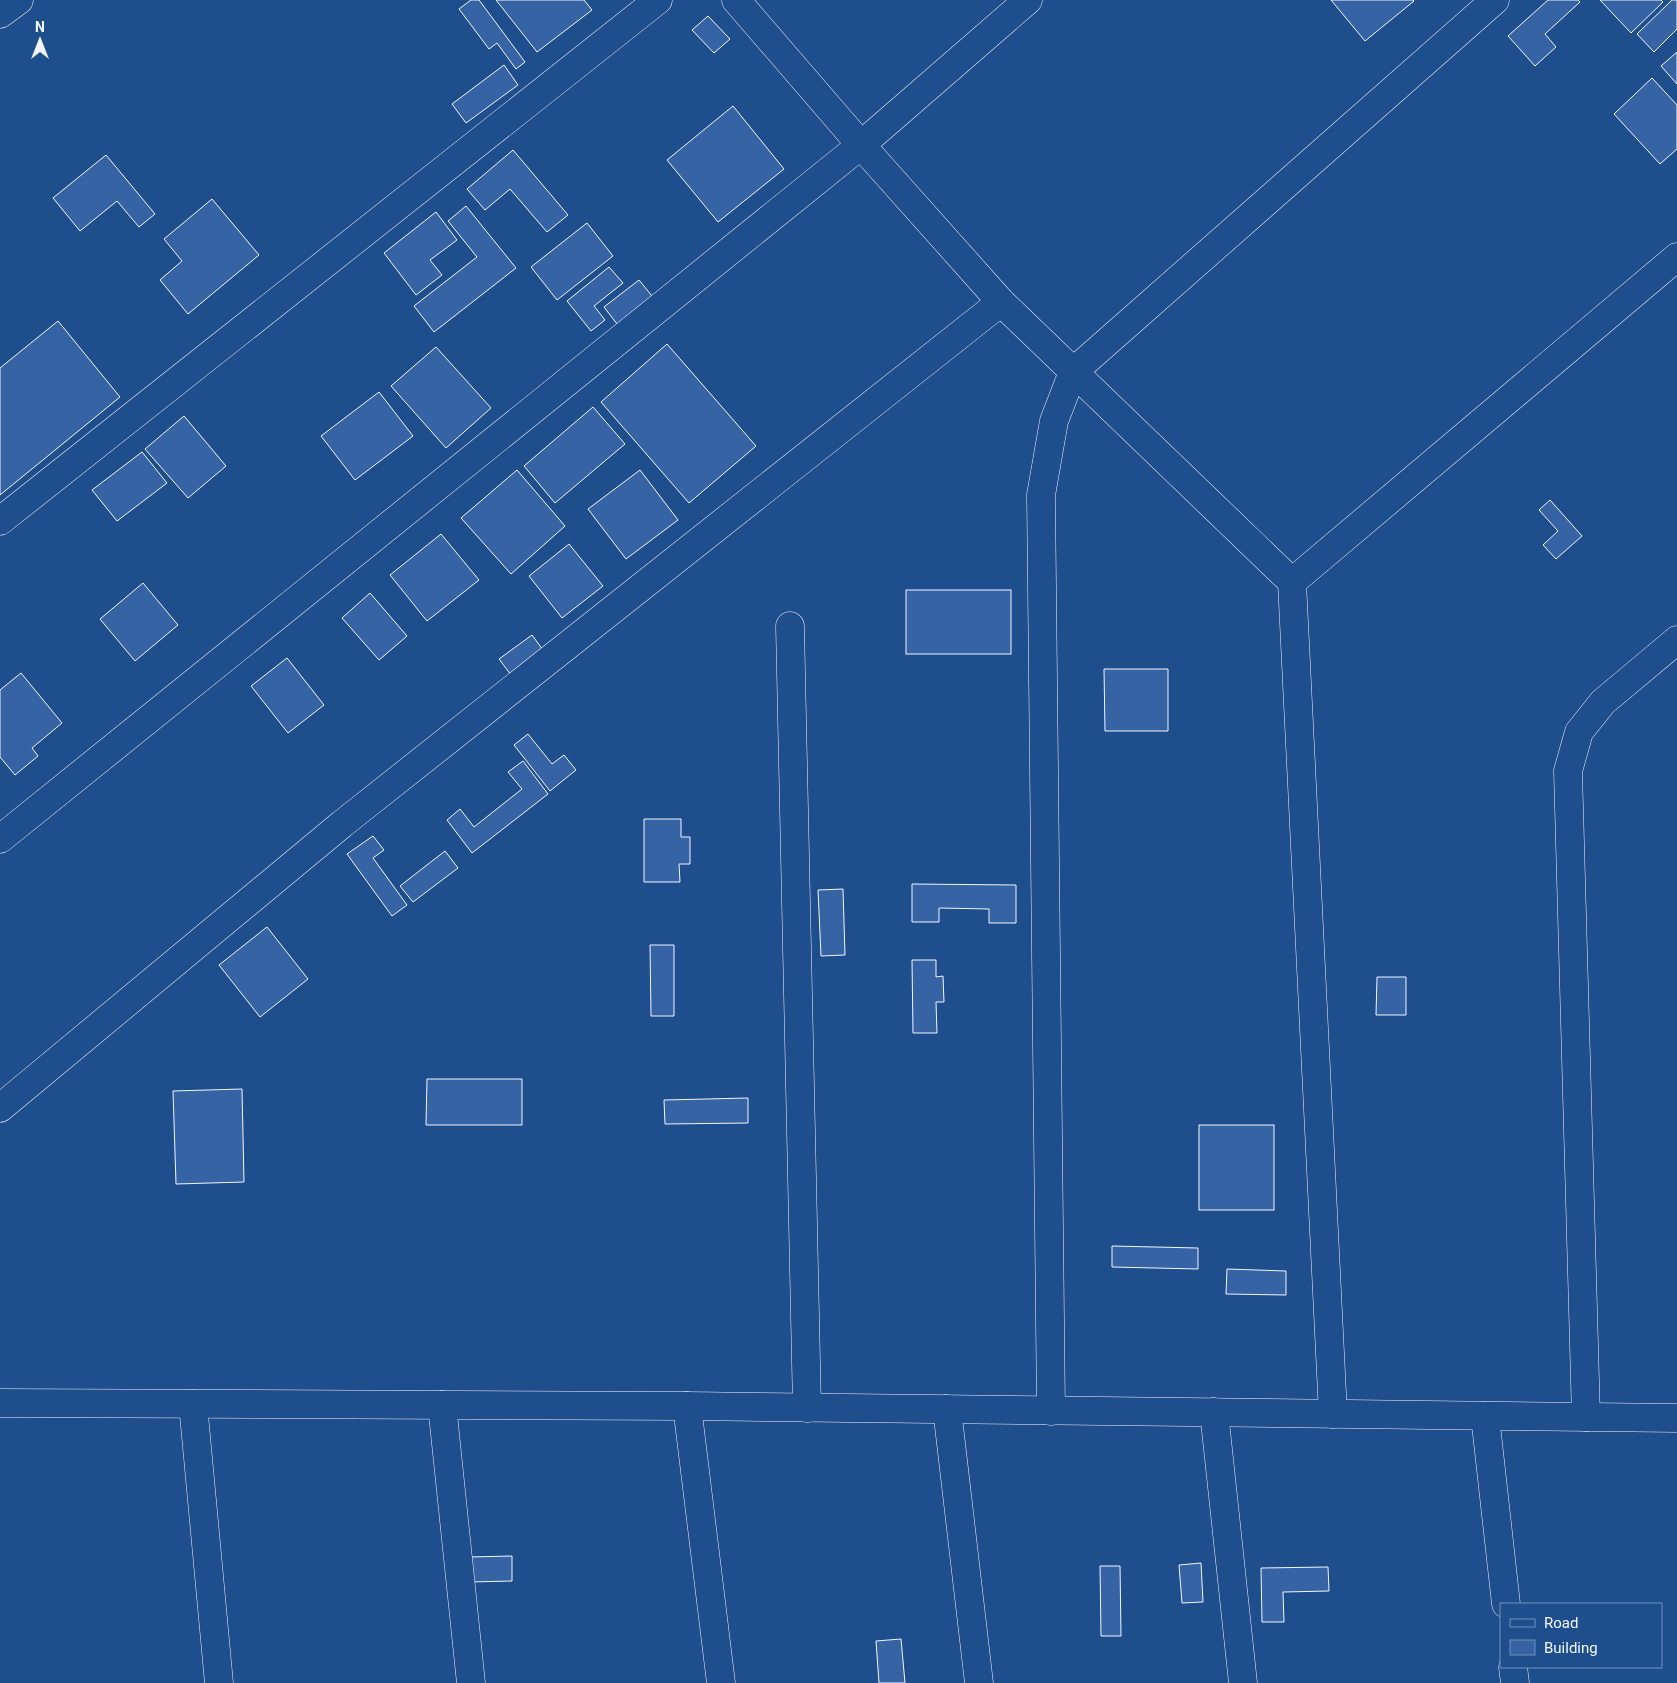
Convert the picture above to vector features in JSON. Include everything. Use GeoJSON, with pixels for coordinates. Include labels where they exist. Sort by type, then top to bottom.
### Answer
{"type":"FeatureCollection","features":[{"type":"Feature","properties":{"kind":"street"},"geometry":{"type":"LineString","coordinates":[[0,14],[19,0]]}},
{"type":"Feature","properties":{"kind":"street"},"geometry":{"type":"LineString","coordinates":[[0,521],[658,0]]}},
{"type":"Feature","properties":{"kind":"street"},"geometry":{"type":"LineString","coordinates":[[736,0],[861,145],[1001,302],[1292,582],[1333,1414]]}},
{"type":"Feature","properties":{"kind":"street"},"geometry":{"type":"LineString","coordinates":[[0,839],[861,145],[1028,0]]}},
{"type":"Feature","properties":{"kind":"street"},"geometry":{"type":"LineString","coordinates":[[1051,1411],[1041,495],[1054,421],[1073,372],[1496,0]]}},
{"type":"Feature","properties":{"kind":"street"},"geometry":{"type":"LineString","coordinates":[[1292,582],[1677,256]]}},
{"type":"Feature","properties":{"kind":"street"},"geometry":{"type":"LineString","coordinates":[[0,1108],[342,824],[1001,302]]}},
{"type":"Feature","properties":{"kind":"street"},"geometry":{"type":"LineString","coordinates":[[790,626],[807,1408]]}},
{"type":"Feature","properties":{"kind":"street"},"geometry":{"type":"LineString","coordinates":[[1586,1417],[1568,770],[1579,732],[1603,702],[1677,640]]}},
{"type":"Feature","properties":{"kind":"street"},"geometry":{"type":"LineString","coordinates":[[0,1403],[687,1406],[1677,1418]]}},
{"type":"Feature","properties":{"kind":"street"},"geometry":{"type":"LineString","coordinates":[[193,1404],[219,1683]]}},
{"type":"Feature","properties":{"kind":"street"},"geometry":{"type":"LineString","coordinates":[[442,1405],[471,1683]]}},
{"type":"Feature","properties":{"kind":"street"},"geometry":{"type":"LineString","coordinates":[[687,1406],[721,1683]]}},
{"type":"Feature","properties":{"kind":"street"},"geometry":{"type":"LineString","coordinates":[[947,1410],[979,1683]]}},
{"type":"Feature","properties":{"kind":"street"},"geometry":{"type":"LineString","coordinates":[[1214,1412],[1243,1683]]}},
{"type":"Feature","properties":{"kind":"street"},"geometry":{"type":"LineString","coordinates":[[1485,1416],[1506,1603]]}},
{"type":"Feature","properties":{"kind":"street"},"geometry":{"type":"LineString","coordinates":[[1513,1668],[1514,1683]]}},
{"type":"Feature","properties":{"kind":"building"},"geometry":{"type":"Polygon","coordinates":[[[471,0],[479,0],[525,62],[516,69],[497,43],[489,49],[459,9],[471,0]]]}},
{"type":"Feature","properties":{"kind":"building"},"geometry":{"type":"Polygon","coordinates":[[[496,0],[584,0],[592,10],[537,52],[496,0]]]}},
{"type":"Feature","properties":{"kind":"building"},"geometry":{"type":"Polygon","coordinates":[[[1331,0],[1413,0],[1414,1],[1365,41],[1331,0]]]}},
{"type":"Feature","properties":{"kind":"building"},"geometry":{"type":"Polygon","coordinates":[[[1548,0],[1578,0],[1580,2],[1545,34],[1556,47],[1535,66],[1508,36],[1548,0]]]}},
{"type":"Feature","properties":{"kind":"building"},"geometry":{"type":"Polygon","coordinates":[[[1600,0],[1661,0],[1663,2],[1631,33],[1600,0]]]}},
{"type":"Feature","properties":{"kind":"building"},"geometry":{"type":"Polygon","coordinates":[[[1672,0],[1677,0],[1677,29],[1654,52],[1637,34],[1672,0]]]}},
{"type":"Feature","properties":{"kind":"building"},"geometry":{"type":"Polygon","coordinates":[[[708,16],[730,39],[714,53],[692,30],[708,16]]]}},
{"type":"Feature","properties":{"kind":"building"},"geometry":{"type":"Polygon","coordinates":[[[1677,52],[1677,84],[1661,66],[1677,52]]]}},
{"type":"Feature","properties":{"kind":"building"},"geometry":{"type":"Polygon","coordinates":[[[504,65],[518,85],[466,123],[452,104],[504,65]]]}},
{"type":"Feature","properties":{"kind":"building"},"geometry":{"type":"Polygon","coordinates":[[[1652,78],[1677,105],[1677,149],[1660,164],[1614,114],[1652,78]]]}},
{"type":"Feature","properties":{"kind":"building"},"geometry":{"type":"Polygon","coordinates":[[[733,106],[784,169],[718,222],[667,160],[733,106]]]}},
{"type":"Feature","properties":{"kind":"building"},"geometry":{"type":"Polygon","coordinates":[[[513,150],[568,215],[547,232],[510,189],[485,210],[467,189],[513,150]]]}},
{"type":"Feature","properties":{"kind":"building"},"geometry":{"type":"Polygon","coordinates":[[[106,155],[155,214],[139,227],[117,201],[80,231],[53,198],[106,155]]]}},
{"type":"Feature","properties":{"kind":"building"},"geometry":{"type":"Polygon","coordinates":[[[212,199],[259,255],[188,314],[160,280],[182,261],[164,239],[212,199]]]}},
{"type":"Feature","properties":{"kind":"building"},"geometry":{"type":"Polygon","coordinates":[[[466,206],[516,268],[434,332],[414,306],[477,257],[448,221],[466,206]]]}},
{"type":"Feature","properties":{"kind":"building"},"geometry":{"type":"Polygon","coordinates":[[[436,212],[457,240],[430,260],[442,275],[416,295],[384,253],[436,212]]]}},
{"type":"Feature","properties":{"kind":"building"},"geometry":{"type":"Polygon","coordinates":[[[587,223],[613,256],[557,300],[531,267],[587,223]]]}},
{"type":"Feature","properties":{"kind":"building"},"geometry":{"type":"Polygon","coordinates":[[[609,267],[623,283],[594,306],[605,320],[591,331],[567,301],[609,267]]]}},
{"type":"Feature","properties":{"kind":"building"},"geometry":{"type":"Polygon","coordinates":[[[639,280],[652,296],[617,324],[604,307],[639,280]]]}},
{"type":"Feature","properties":{"kind":"building"},"geometry":{"type":"Polygon","coordinates":[[[58,321],[120,397],[0,495],[0,368],[58,321]]]}},
{"type":"Feature","properties":{"kind":"building"},"geometry":{"type":"Polygon","coordinates":[[[667,344],[756,446],[689,503],[601,402],[667,344]]]}},
{"type":"Feature","properties":{"kind":"building"},"geometry":{"type":"Polygon","coordinates":[[[436,347],[491,408],[446,448],[391,386],[436,347]]]}},
{"type":"Feature","properties":{"kind":"building"},"geometry":{"type":"Polygon","coordinates":[[[379,392],[413,436],[355,480],[321,436],[379,392]]]}},
{"type":"Feature","properties":{"kind":"building"},"geometry":{"type":"Polygon","coordinates":[[[593,407],[625,444],[555,503],[524,466],[593,407]]]}},
{"type":"Feature","properties":{"kind":"building"},"geometry":{"type":"Polygon","coordinates":[[[184,416],[226,466],[188,498],[145,449],[184,416]]]}},
{"type":"Feature","properties":{"kind":"building"},"geometry":{"type":"Polygon","coordinates":[[[142,452],[167,483],[117,521],[92,490],[142,452]]]}},
{"type":"Feature","properties":{"kind":"building"},"geometry":{"type":"Polygon","coordinates":[[[517,470],[565,526],[511,574],[461,518],[517,470]]]}},
{"type":"Feature","properties":{"kind":"building"},"geometry":{"type":"Polygon","coordinates":[[[640,470],[678,520],[626,559],[588,509],[640,470]]]}},
{"type":"Feature","properties":{"kind":"building"},"geometry":{"type":"Polygon","coordinates":[[[1550,500],[1582,536],[1556,559],[1543,545],[1558,531],[1539,510],[1550,500]]]}},
{"type":"Feature","properties":{"kind":"building"},"geometry":{"type":"Polygon","coordinates":[[[441,534],[479,580],[427,621],[390,575],[441,534]]]}},
{"type":"Feature","properties":{"kind":"building"},"geometry":{"type":"Polygon","coordinates":[[[569,544],[603,586],[562,618],[529,576],[569,544]]]}},
{"type":"Feature","properties":{"kind":"building"},"geometry":{"type":"Polygon","coordinates":[[[143,583],[178,625],[135,661],[100,619],[143,583]]]}},
{"type":"Feature","properties":{"kind":"building"},"geometry":{"type":"Polygon","coordinates":[[[906,590],[1011,590],[1011,654],[906,654],[906,590]]]}},
{"type":"Feature","properties":{"kind":"building"},"geometry":{"type":"Polygon","coordinates":[[[370,593],[407,636],[379,660],[342,618],[370,593]]]}},
{"type":"Feature","properties":{"kind":"building"},"geometry":{"type":"Polygon","coordinates":[[[532,635],[543,650],[511,675],[499,659],[532,635]]]}},
{"type":"Feature","properties":{"kind":"building"},"geometry":{"type":"Polygon","coordinates":[[[287,658],[324,705],[288,733],[251,686],[287,658]]]}},
{"type":"Feature","properties":{"kind":"building"},"geometry":{"type":"Polygon","coordinates":[[[1104,669],[1168,669],[1168,731],[1105,731],[1104,669]]]}},
{"type":"Feature","properties":{"kind":"building"},"geometry":{"type":"Polygon","coordinates":[[[21,673],[62,723],[32,748],[38,756],[15,775],[0,757],[0,690],[21,673]]]}},
{"type":"Feature","properties":{"kind":"building"},"geometry":{"type":"Polygon","coordinates":[[[528,734],[552,764],[564,755],[576,770],[550,791],[514,745],[528,734]]]}},
{"type":"Feature","properties":{"kind":"building"},"geometry":{"type":"Polygon","coordinates":[[[523,761],[548,794],[472,853],[447,820],[460,809],[474,827],[522,789],[508,772],[523,761]]]}},
{"type":"Feature","properties":{"kind":"building"},"geometry":{"type":"Polygon","coordinates":[[[644,819],[681,819],[681,837],[690,837],[690,864],[679,864],[680,882],[644,882],[644,819]]]}},
{"type":"Feature","properties":{"kind":"building"},"geometry":{"type":"Polygon","coordinates":[[[373,836],[384,850],[373,858],[407,905],[392,916],[347,854],[373,836]]]}},
{"type":"Feature","properties":{"kind":"building"},"geometry":{"type":"Polygon","coordinates":[[[445,851],[458,868],[413,902],[400,886],[445,851]]]}},
{"type":"Feature","properties":{"kind":"building"},"geometry":{"type":"Polygon","coordinates":[[[912,884],[1016,885],[1016,923],[989,923],[989,909],[939,908],[939,922],[912,922],[912,884]]]}},
{"type":"Feature","properties":{"kind":"building"},"geometry":{"type":"Polygon","coordinates":[[[843,889],[845,955],[821,956],[818,890],[843,889]]]}},
{"type":"Feature","properties":{"kind":"building"},"geometry":{"type":"Polygon","coordinates":[[[267,927],[308,979],[260,1017],[219,965],[267,927]]]}},
{"type":"Feature","properties":{"kind":"building"},"geometry":{"type":"Polygon","coordinates":[[[650,945],[674,945],[674,1016],[651,1016],[650,945]]]}},
{"type":"Feature","properties":{"kind":"building"},"geometry":{"type":"Polygon","coordinates":[[[912,960],[936,960],[936,977],[943,976],[944,1002],[936,1002],[937,1033],[913,1033],[912,960]]]}},
{"type":"Feature","properties":{"kind":"building"},"geometry":{"type":"Polygon","coordinates":[[[1377,977],[1406,977],[1406,1015],[1376,1015],[1377,977]]]}},
{"type":"Feature","properties":{"kind":"building"},"geometry":{"type":"Polygon","coordinates":[[[427,1079],[522,1079],[522,1125],[426,1125],[427,1079]]]}},
{"type":"Feature","properties":{"kind":"building"},"geometry":{"type":"Polygon","coordinates":[[[242,1089],[244,1182],[176,1184],[173,1091],[242,1089]]]}},
{"type":"Feature","properties":{"kind":"building"},"geometry":{"type":"Polygon","coordinates":[[[748,1098],[748,1123],[665,1124],[664,1100],[748,1098]]]}},
{"type":"Feature","properties":{"kind":"building"},"geometry":{"type":"Polygon","coordinates":[[[1199,1125],[1274,1125],[1274,1210],[1199,1210],[1199,1125]]]}},
{"type":"Feature","properties":{"kind":"building"},"geometry":{"type":"Polygon","coordinates":[[[1112,1246],[1198,1248],[1198,1269],[1112,1267],[1112,1246]]]}},
{"type":"Feature","properties":{"kind":"building"},"geometry":{"type":"Polygon","coordinates":[[[1227,1269],[1286,1271],[1286,1295],[1226,1294],[1227,1269]]]}},
{"type":"Feature","properties":{"kind":"building"},"geometry":{"type":"Polygon","coordinates":[[[512,1556],[512,1581],[470,1582],[469,1557],[512,1556]]]}},
{"type":"Feature","properties":{"kind":"building"},"geometry":{"type":"Polygon","coordinates":[[[1201,1563],[1203,1602],[1182,1603],[1179,1565],[1201,1563]]]}},
{"type":"Feature","properties":{"kind":"building"},"geometry":{"type":"Polygon","coordinates":[[[1100,1566],[1120,1566],[1121,1636],[1101,1636],[1100,1566]]]}},
{"type":"Feature","properties":{"kind":"building"},"geometry":{"type":"Polygon","coordinates":[[[1328,1567],[1329,1591],[1283,1592],[1284,1622],[1262,1622],[1261,1568],[1328,1567]]]}},
{"type":"Feature","properties":{"kind":"building"},"geometry":{"type":"Polygon","coordinates":[[[901,1639],[905,1683],[879,1683],[876,1641],[901,1639]]]}}]}
